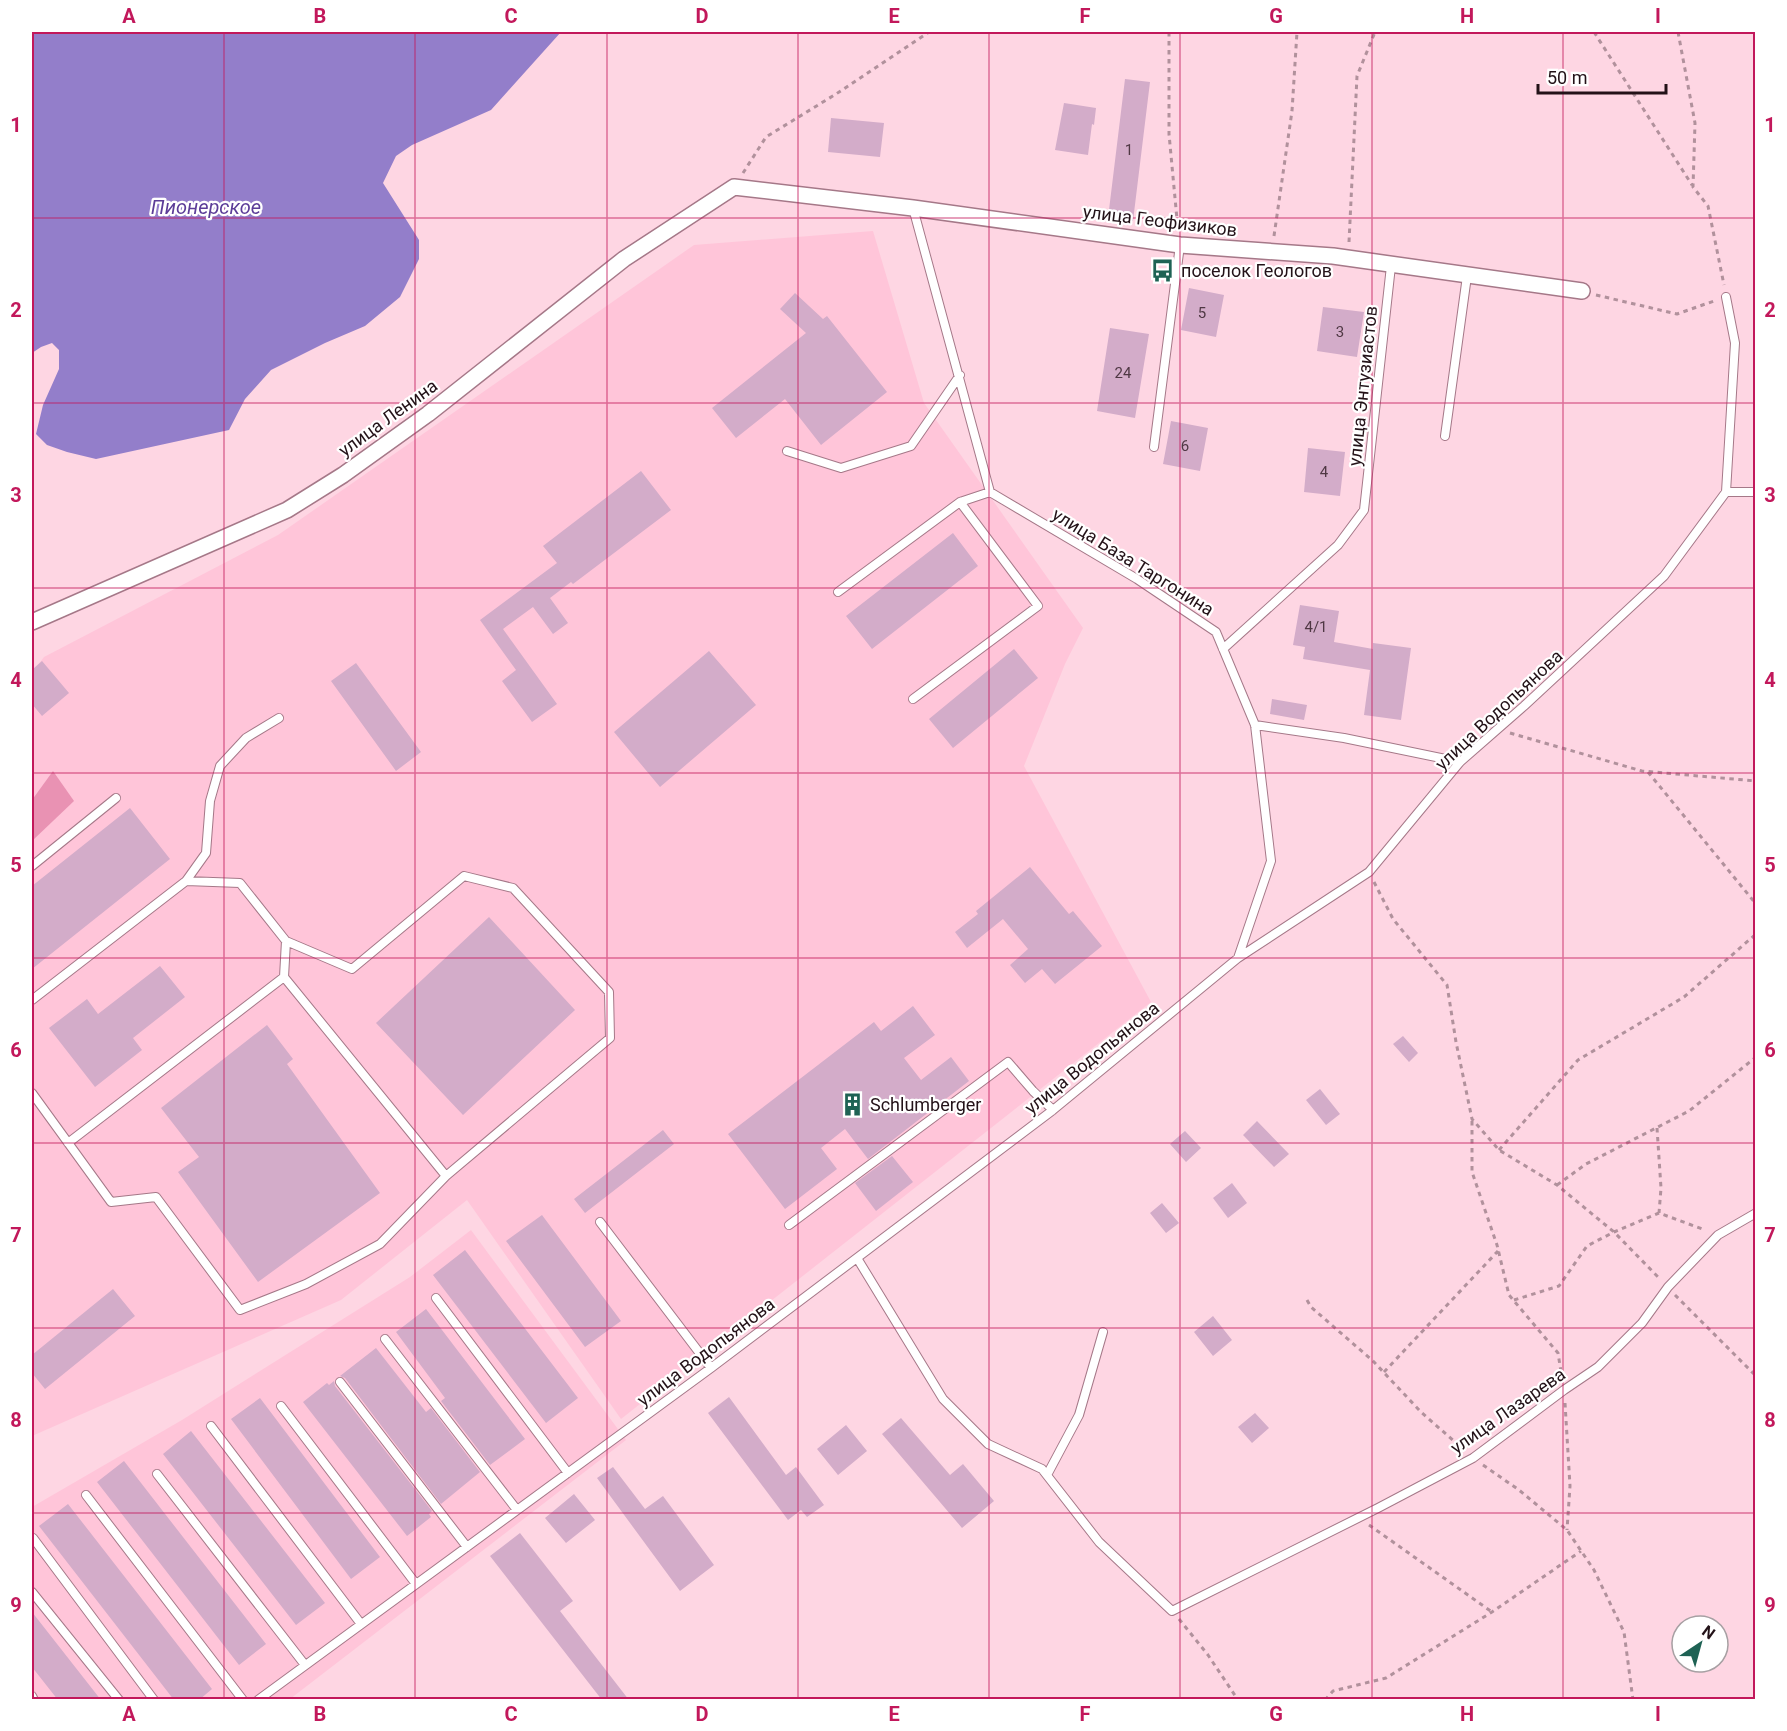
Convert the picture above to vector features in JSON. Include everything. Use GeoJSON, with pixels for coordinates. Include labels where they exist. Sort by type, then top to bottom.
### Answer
{"type":"FeatureCollection","features":[{"type":"Feature","properties":{"kind":"street","name":"улица Геофизиков"},"geometry":{"type":"LineString","coordinates":[[734,187],[913,208],[1180,245],[1348,259],[1582,291]]}},
{"type":"Feature","properties":{"kind":"street","name":"улица Ленина"},"geometry":{"type":"LineString","coordinates":[[32,622],[287,510],[343,475],[428,414],[624,259],[734,187]]}},
{"type":"Feature","properties":{"kind":"lane"},"geometry":{"type":"LineString","coordinates":[[838,592],[960,502],[990,492],[913,208]]}},
{"type":"Feature","properties":{"kind":"lane"},"geometry":{"type":"LineString","coordinates":[[1154,447],[1180,245]]}},
{"type":"Feature","properties":{"kind":"lane","name":"улица Энтузиастов"},"geometry":{"type":"LineString","coordinates":[[1223,649],[1338,545],[1364,510],[1391,266]]}},
{"type":"Feature","properties":{"kind":"lane"},"geometry":{"type":"LineString","coordinates":[[1445,436],[1467,276]]}},
{"type":"Feature","properties":{"kind":"lane"},"geometry":{"type":"LineString","coordinates":[[1726,297],[1735,343],[1726,492],[1755,492]]}},
{"type":"Feature","properties":{"kind":"lane"},"geometry":{"type":"LineString","coordinates":[[787,451],[841,468],[911,446],[960,375]]}},
{"type":"Feature","properties":{"kind":"lane","name":"улица База Таргонина"},"geometry":{"type":"LineString","coordinates":[[990,492],[1137,579],[1216,632],[1254,725],[1271,861],[1238,958]]}},
{"type":"Feature","properties":{"kind":"lane","name":"улица Водопьянова"},"geometry":{"type":"LineString","coordinates":[[258,1700],[711,1368],[1053,1110],[1238,958],[1369,872],[1460,762],[1665,576],[1726,492]]}},
{"type":"Feature","properties":{"kind":"lane"},"geometry":{"type":"LineString","coordinates":[[913,699],[1038,606],[960,502]]}},
{"type":"Feature","properties":{"kind":"lane"},"geometry":{"type":"LineString","coordinates":[[32,1000],[186,881],[206,853],[210,801],[220,766],[246,738],[279,718]]}},
{"type":"Feature","properties":{"kind":"lane"},"geometry":{"type":"LineString","coordinates":[[1254,725],[1344,738],[1460,762]]}},
{"type":"Feature","properties":{"kind":"lane"},"geometry":{"type":"LineString","coordinates":[[32,866],[116,798]]}},
{"type":"Feature","properties":{"kind":"lane"},"geometry":{"type":"LineString","coordinates":[[32,1093],[111,1202],[156,1197],[240,1310],[306,1284],[380,1244],[446,1176],[610,1038],[609,992],[513,888],[464,876],[352,969],[286,942],[240,884],[186,881]]}},
{"type":"Feature","properties":{"kind":"lane"},"geometry":{"type":"LineString","coordinates":[[286,942],[284,977],[446,1176]]}},
{"type":"Feature","properties":{"kind":"lane"},"geometry":{"type":"LineString","coordinates":[[68,1143],[284,977]]}},
{"type":"Feature","properties":{"kind":"lane"},"geometry":{"type":"LineString","coordinates":[[789,1225],[1008,1062],[1053,1110]]}},
{"type":"Feature","properties":{"kind":"lane","name":"улица Лазарева"},"geometry":{"type":"LineString","coordinates":[[1172,1611],[1473,1458],[1598,1366],[1642,1323],[1668,1287],[1718,1234],[1755,1213]]}},
{"type":"Feature","properties":{"kind":"lane"},"geometry":{"type":"LineString","coordinates":[[600,1222],[711,1368]]}},
{"type":"Feature","properties":{"kind":"lane"},"geometry":{"type":"LineString","coordinates":[[857,1258],[943,1399],[988,1444],[1042,1469],[1099,1542],[1172,1611]]}},
{"type":"Feature","properties":{"kind":"lane"},"geometry":{"type":"LineString","coordinates":[[436,1298],[568,1473]]}},
{"type":"Feature","properties":{"kind":"lane"},"geometry":{"type":"LineString","coordinates":[[1047,1475],[1079,1415],[1103,1332]]}},
{"type":"Feature","properties":{"kind":"lane"},"geometry":{"type":"LineString","coordinates":[[385,1339],[517,1510]]}},
{"type":"Feature","properties":{"kind":"lane"},"geometry":{"type":"LineString","coordinates":[[340,1382],[467,1547]]}},
{"type":"Feature","properties":{"kind":"lane"},"geometry":{"type":"LineString","coordinates":[[282,1406],[416,1584]]}},
{"type":"Feature","properties":{"kind":"lane"},"geometry":{"type":"LineString","coordinates":[[211,1426],[361,1624]]}},
{"type":"Feature","properties":{"kind":"lane"},"geometry":{"type":"LineString","coordinates":[[157,1474],[305,1665]]}},
{"type":"Feature","properties":{"kind":"lane"},"geometry":{"type":"LineString","coordinates":[[86,1496],[243,1700]]}},
{"type":"Feature","properties":{"kind":"lane"},"geometry":{"type":"LineString","coordinates":[[33,1538],[154,1700]]}},
{"type":"Feature","properties":{"kind":"lane"},"geometry":{"type":"LineString","coordinates":[[32,1592],[119,1700]]}},
{"type":"Feature","properties":{"kind":"path"},"geometry":{"type":"LineString","coordinates":[[734,187],[766,137],[929,32]]}},
{"type":"Feature","properties":{"kind":"path"},"geometry":{"type":"LineString","coordinates":[[1169,32],[1168,134],[1180,245]]}},
{"type":"Feature","properties":{"kind":"path"},"geometry":{"type":"LineString","coordinates":[[1271,252],[1292,111],[1296,32]]}},
{"type":"Feature","properties":{"kind":"path"},"geometry":{"type":"LineString","coordinates":[[1348,259],[1357,76],[1375,32]]}},
{"type":"Feature","properties":{"kind":"path"},"geometry":{"type":"LineString","coordinates":[[1582,291],[1677,314],[1726,297],[1708,206],[1693,187],[1594,32]]}},
{"type":"Feature","properties":{"kind":"path"},"geometry":{"type":"LineString","coordinates":[[1678,32],[1695,123],[1693,187]]}},
{"type":"Feature","properties":{"kind":"path"},"geometry":{"type":"LineString","coordinates":[[1497,729],[1648,772],[1755,781]]}},
{"type":"Feature","properties":{"kind":"path"},"geometry":{"type":"LineString","coordinates":[[1648,772],[1755,904]]}},
{"type":"Feature","properties":{"kind":"path"},"geometry":{"type":"LineString","coordinates":[[1369,872],[1393,919],[1447,985],[1472,1119],[1472,1172],[1498,1251],[1509,1295],[1558,1353],[1564,1390],[1570,1486],[1567,1530]]}},
{"type":"Feature","properties":{"kind":"path"},"geometry":{"type":"LineString","coordinates":[[1499,1150],[1578,1060],[1684,996],[1755,934]]}},
{"type":"Feature","properties":{"kind":"path"},"geometry":{"type":"LineString","coordinates":[[1557,1185],[1586,1164],[1689,1111],[1755,1057]]}},
{"type":"Feature","properties":{"kind":"path"},"geometry":{"type":"LineString","coordinates":[[1472,1119],[1499,1150],[1557,1185],[1614,1232],[1755,1376]]}},
{"type":"Feature","properties":{"kind":"path"},"geometry":{"type":"LineString","coordinates":[[1657,1128],[1661,1188],[1659,1213]]}},
{"type":"Feature","properties":{"kind":"path"},"geometry":{"type":"LineString","coordinates":[[1513,1300],[1559,1286],[1587,1246],[1659,1213],[1718,1234]]}},
{"type":"Feature","properties":{"kind":"path"},"geometry":{"type":"LineString","coordinates":[[1383,1372],[1498,1251]]}},
{"type":"Feature","properties":{"kind":"path"},"geometry":{"type":"LineString","coordinates":[[1307,1300],[1311,1307],[1373,1361],[1421,1412],[1473,1458],[1519,1490],[1567,1530],[1594,1570],[1624,1632],[1633,1700]]}},
{"type":"Feature","properties":{"kind":"path"},"geometry":{"type":"LineString","coordinates":[[1358,1517],[1492,1612]]}},
{"type":"Feature","properties":{"kind":"path"},"geometry":{"type":"LineString","coordinates":[[1325,1700],[1333,1691],[1386,1678],[1492,1612],[1581,1551]]}},
{"type":"Feature","properties":{"kind":"path"},"geometry":{"type":"LineString","coordinates":[[1172,1611],[1208,1655],[1238,1700]]}},
{"type":"Feature","properties":{"kind":"shaded area"},"geometry":{"type":"Polygon","coordinates":[[[873,231],[924,403],[1083,628],[1065,664],[1024,766],[1151,1002],[621,1419],[467,1200],[341,1300],[32,1436],[32,670],[44,657],[278,535],[694,245],[873,231]]]}},
{"type":"Feature","properties":{"kind":"shaded area"},"geometry":{"type":"Polygon","coordinates":[[[53,771],[74,801],[32,841],[32,800],[53,771]]]}},
{"type":"Feature","properties":{"kind":"shaded area"},"geometry":{"type":"Polygon","coordinates":[[[471,1230],[626,1440],[290,1699],[32,1699],[32,1507],[182,1420],[410,1277],[471,1230]]]}},
{"type":"Feature","properties":{"kind":"water","name":"Пионерское"},"geometry":{"type":"Polygon","coordinates":[[[32,32],[561,32],[491,110],[412,145],[396,156],[383,183],[419,240],[419,259],[400,297],[365,326],[271,370],[245,399],[229,430],[96,459],[47,445],[36,434],[43,405],[59,369],[59,350],[52,343],[32,353],[32,32]]]}},
{"type":"Feature","properties":{"kind":"building"},"geometry":{"type":"Polygon","coordinates":[[[1125,79],[1150,82],[1133,221],[1108,218],[1125,79]]]}},
{"type":"Feature","properties":{"kind":"building"},"geometry":{"type":"Polygon","coordinates":[[[1064,103],[1096,108],[1088,155],[1055,150],[1064,103]]]}},
{"type":"Feature","properties":{"kind":"building"},"geometry":{"type":"Polygon","coordinates":[[[831,118],[884,123],[880,157],[828,152],[831,118]]]}},
{"type":"Feature","properties":{"kind":"building"},"geometry":{"type":"Polygon","coordinates":[[[1189,288],[1224,295],[1216,337],[1181,330],[1189,288]]]}},
{"type":"Feature","properties":{"kind":"building"},"geometry":{"type":"Polygon","coordinates":[[[795,293],[823,319],[827,316],[887,392],[821,445],[785,399],[736,438],[712,408],[806,333],[780,309],[795,293]]]}},
{"type":"Feature","properties":{"kind":"building"},"geometry":{"type":"Polygon","coordinates":[[[1323,307],[1364,312],[1357,357],[1317,351],[1323,307]]]}},
{"type":"Feature","properties":{"kind":"building"},"geometry":{"type":"Polygon","coordinates":[[[1110,328],[1149,334],[1135,418],[1097,411],[1110,328]]]}},
{"type":"Feature","properties":{"kind":"building"},"geometry":{"type":"Polygon","coordinates":[[[1171,421],[1208,428],[1200,471],[1163,464],[1171,421]]]}},
{"type":"Feature","properties":{"kind":"building"},"geometry":{"type":"Polygon","coordinates":[[[1308,448],[1345,452],[1340,496],[1304,492],[1308,448]]]}},
{"type":"Feature","properties":{"kind":"building"},"geometry":{"type":"Polygon","coordinates":[[[641,471],[671,510],[573,584],[571,582],[550,598],[568,623],[553,634],[533,607],[503,629],[557,704],[532,722],[502,681],[516,670],[480,620],[557,563],[543,546],[641,471]]]}},
{"type":"Feature","properties":{"kind":"building"},"geometry":{"type":"Polygon","coordinates":[[[953,533],[978,566],[872,649],[846,616],[953,533]]]}},
{"type":"Feature","properties":{"kind":"building"},"geometry":{"type":"Polygon","coordinates":[[[1300,605],[1339,611],[1334,642],[1373,649],[1373,643],[1411,648],[1401,720],[1364,715],[1370,670],[1303,659],[1305,647],[1293,645],[1300,605]]]}},
{"type":"Feature","properties":{"kind":"building"},"geometry":{"type":"Polygon","coordinates":[[[1014,649],[1038,678],[953,748],[929,719],[1014,649]]]}},
{"type":"Feature","properties":{"kind":"building"},"geometry":{"type":"Polygon","coordinates":[[[709,651],[756,705],[660,787],[614,732],[709,651]]]}},
{"type":"Feature","properties":{"kind":"building"},"geometry":{"type":"Polygon","coordinates":[[[42,661],[69,693],[42,716],[32,704],[32,670],[42,661]]]}},
{"type":"Feature","properties":{"kind":"building"},"geometry":{"type":"Polygon","coordinates":[[[356,663],[421,752],[396,771],[331,681],[356,663]]]}},
{"type":"Feature","properties":{"kind":"building"},"geometry":{"type":"Polygon","coordinates":[[[1272,699],[1307,705],[1304,720],[1270,714],[1272,699]]]}},
{"type":"Feature","properties":{"kind":"building"},"geometry":{"type":"Polygon","coordinates":[[[130,808],[170,859],[32,969],[32,886],[130,808]]]}},
{"type":"Feature","properties":{"kind":"building"},"geometry":{"type":"Polygon","coordinates":[[[1030,867],[1069,914],[1073,911],[1102,946],[1055,984],[1042,969],[1025,983],[1010,965],[1028,949],[1003,919],[967,948],[955,932],[978,914],[976,911],[1030,867]]]}},
{"type":"Feature","properties":{"kind":"building"},"geometry":{"type":"Polygon","coordinates":[[[489,917],[575,1010],[463,1115],[376,1023],[489,917]]]}},
{"type":"Feature","properties":{"kind":"building"},"geometry":{"type":"Polygon","coordinates":[[[160,966],[185,997],[133,1038],[142,1050],[95,1087],[49,1028],[87,999],[98,1014],[160,966]]]}},
{"type":"Feature","properties":{"kind":"building","name":"Schlumberger"},"geometry":{"type":"Polygon","coordinates":[[[913,1006],[935,1035],[904,1058],[921,1080],[951,1057],[969,1081],[868,1159],[845,1129],[821,1148],[837,1169],[785,1209],[728,1134],[874,1022],[881,1031],[913,1006]]]}},
{"type":"Feature","properties":{"kind":"building"},"geometry":{"type":"Polygon","coordinates":[[[267,1025],[293,1059],[287,1064],[380,1193],[258,1282],[178,1172],[199,1157],[161,1108],[267,1025]]]}},
{"type":"Feature","properties":{"kind":"building"},"geometry":{"type":"Polygon","coordinates":[[[1403,1036],[1418,1053],[1409,1062],[1393,1044],[1403,1036]]]}},
{"type":"Feature","properties":{"kind":"building"},"geometry":{"type":"Polygon","coordinates":[[[1320,1089],[1340,1114],[1326,1125],[1306,1100],[1320,1089]]]}},
{"type":"Feature","properties":{"kind":"building"},"geometry":{"type":"Polygon","coordinates":[[[1257,1121],[1289,1154],[1274,1167],[1243,1135],[1257,1121]]]}},
{"type":"Feature","properties":{"kind":"building"},"geometry":{"type":"Polygon","coordinates":[[[663,1130],[674,1144],[585,1213],[574,1199],[663,1130]]]}},
{"type":"Feature","properties":{"kind":"building"},"geometry":{"type":"Polygon","coordinates":[[[1185,1131],[1201,1148],[1186,1162],[1170,1144],[1185,1131]]]}},
{"type":"Feature","properties":{"kind":"building"},"geometry":{"type":"Polygon","coordinates":[[[892,1156],[913,1182],[876,1211],[855,1183],[892,1156]]]}},
{"type":"Feature","properties":{"kind":"building"},"geometry":{"type":"Polygon","coordinates":[[[1232,1183],[1247,1203],[1228,1218],[1213,1198],[1232,1183]]]}},
{"type":"Feature","properties":{"kind":"building"},"geometry":{"type":"Polygon","coordinates":[[[1162,1203],[1179,1223],[1166,1233],[1150,1213],[1162,1203]]]}},
{"type":"Feature","properties":{"kind":"building"},"geometry":{"type":"Polygon","coordinates":[[[542,1215],[621,1321],[585,1347],[506,1241],[542,1215]]]}},
{"type":"Feature","properties":{"kind":"building"},"geometry":{"type":"Polygon","coordinates":[[[465,1250],[578,1398],[546,1423],[433,1275],[465,1250]]]}},
{"type":"Feature","properties":{"kind":"building"},"geometry":{"type":"Polygon","coordinates":[[[113,1289],[135,1316],[45,1389],[32,1373],[32,1355],[113,1289]]]}},
{"type":"Feature","properties":{"kind":"building"},"geometry":{"type":"Polygon","coordinates":[[[426,1309],[525,1439],[490,1465],[441,1401],[445,1398],[396,1332],[426,1309]]]}},
{"type":"Feature","properties":{"kind":"building"},"geometry":{"type":"Polygon","coordinates":[[[1213,1316],[1232,1340],[1213,1356],[1194,1332],[1213,1316]]]}},
{"type":"Feature","properties":{"kind":"building"},"geometry":{"type":"Polygon","coordinates":[[[376,1348],[426,1412],[431,1408],[480,1472],[441,1504],[345,1378],[340,1376],[376,1348]]]}},
{"type":"Feature","properties":{"kind":"building"},"geometry":{"type":"Polygon","coordinates":[[[334,1381],[335,1386],[432,1511],[429,1514],[431,1517],[407,1536],[303,1402],[327,1383],[329,1385],[334,1381]]]}},
{"type":"Feature","properties":{"kind":"building"},"geometry":{"type":"Polygon","coordinates":[[[729,1397],[786,1475],[796,1467],[824,1505],[807,1517],[801,1510],[788,1520],[708,1413],[729,1397]]]}},
{"type":"Feature","properties":{"kind":"building"},"geometry":{"type":"Polygon","coordinates":[[[260,1398],[380,1557],[351,1579],[231,1419],[260,1398]]]}},
{"type":"Feature","properties":{"kind":"building"},"geometry":{"type":"Polygon","coordinates":[[[1255,1413],[1269,1428],[1252,1443],[1238,1427],[1255,1413]]]}},
{"type":"Feature","properties":{"kind":"building"},"geometry":{"type":"Polygon","coordinates":[[[901,1418],[950,1475],[963,1464],[994,1501],[962,1528],[882,1434],[901,1418]]]}},
{"type":"Feature","properties":{"kind":"building"},"geometry":{"type":"Polygon","coordinates":[[[846,1425],[867,1451],[838,1475],[817,1449],[846,1425]]]}},
{"type":"Feature","properties":{"kind":"building"},"geometry":{"type":"Polygon","coordinates":[[[191,1431],[325,1603],[296,1625],[163,1454],[191,1431]]]}},
{"type":"Feature","properties":{"kind":"building"},"geometry":{"type":"Polygon","coordinates":[[[124,1461],[266,1644],[239,1665],[97,1482],[124,1461]]]}},
{"type":"Feature","properties":{"kind":"building"},"geometry":{"type":"Polygon","coordinates":[[[613,1467],[645,1509],[663,1496],[714,1565],[680,1591],[597,1478],[613,1467]]]}},
{"type":"Feature","properties":{"kind":"building"},"geometry":{"type":"Polygon","coordinates":[[[574,1494],[595,1520],[566,1543],[545,1518],[574,1494]]]}},
{"type":"Feature","properties":{"kind":"building"},"geometry":{"type":"Polygon","coordinates":[[[68,1504],[212,1689],[199,1700],[174,1700],[39,1526],[68,1504]]]}},
{"type":"Feature","properties":{"kind":"building"},"geometry":{"type":"Polygon","coordinates":[[[520,1533],[573,1601],[560,1611],[629,1700],[602,1700],[490,1556],[520,1533]]]}},
{"type":"Feature","properties":{"kind":"building"},"geometry":{"type":"Polygon","coordinates":[[[32,1612],[101,1700],[58,1700],[32,1667],[32,1612]]]}},
{"type":"Feature","properties":{"kind":"place","name":"поселок Геологов"},"geometry":{"type":"Point","coordinates":[1163,271]}},
{"type":"Feature","properties":{"kind":"place","name":"Schlumberger"},"geometry":{"type":"Point","coordinates":[852,1105]}}]}
